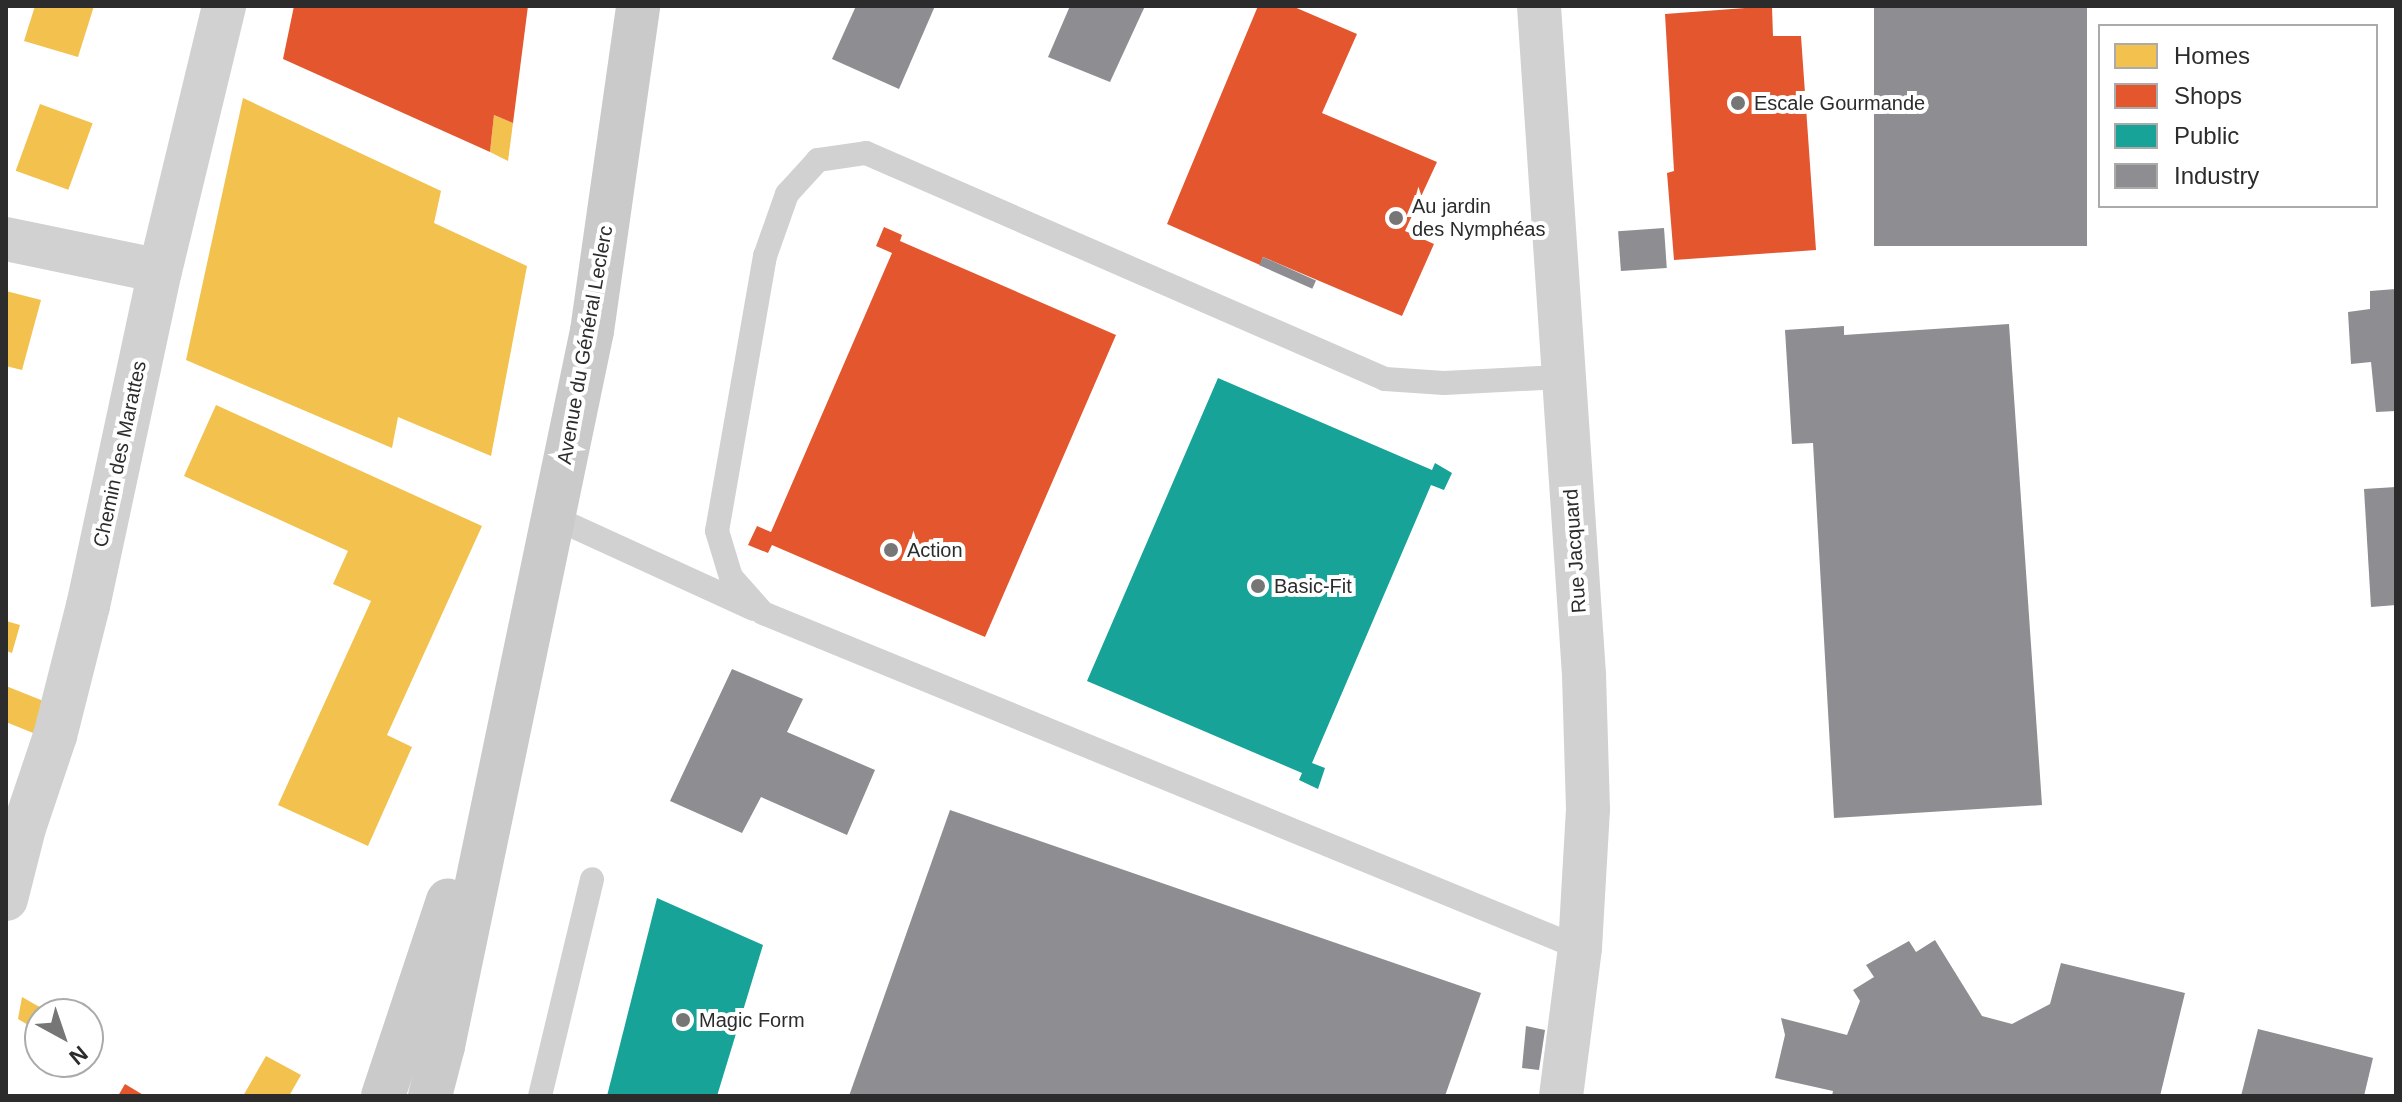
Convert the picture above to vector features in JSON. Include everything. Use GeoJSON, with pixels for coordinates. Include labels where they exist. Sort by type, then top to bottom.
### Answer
{"type":"FeatureCollection","features":[{"type":"Feature","properties":{"kind":"main road","name":"Avenue du Général Leclerc"},"geometry":{"type":"LineString","coordinates":[[430,1096],[592,331],[638,6]]}},
{"type":"Feature","properties":{"kind":"main road","name":"Avenue du Général Leclerc"},"geometry":{"type":"LineString","coordinates":[[383,1096],[518,682]]}},
{"type":"Feature","properties":{"kind":"street","name":"Chemin des Marattes"},"geometry":{"type":"LineString","coordinates":[[6,899],[24,828],[55,736],[88,606],[160,271],[224,6]]}},
{"type":"Feature","properties":{"kind":"street","name":"Rue Jacquard"},"geometry":{"type":"LineString","coordinates":[[1539,6],[1561,377],[1584,690],[1588,809],[1580,948],[1561,1096]]}},
{"type":"Feature","properties":{"kind":"street"},"geometry":{"type":"LineString","coordinates":[[6,239],[160,271]]}},
{"type":"Feature","properties":{"kind":"lane"},"geometry":{"type":"LineString","coordinates":[[763,613],[731,577],[717,531],[765,256],[787,194],[818,160],[866,153],[1385,379],[1444,383],[1561,377]]}},
{"type":"Feature","properties":{"kind":"lane"},"geometry":{"type":"LineString","coordinates":[[553,517],[763,613],[1580,948]]}},
{"type":"Feature","properties":{"kind":"lane"},"geometry":{"type":"LineString","coordinates":[[540,1096],[592,879]]}},
{"type":"Feature","properties":{"kind":"building: Homes"},"geometry":{"type":"Polygon","coordinates":[[[35,6],[94,6],[78,57],[24,41],[35,6]]]}},
{"type":"Feature","properties":{"kind":"building: Homes"},"geometry":{"type":"Polygon","coordinates":[[[243,98],[441,191],[434,223],[527,266],[491,456],[398,417],[392,448],[186,360],[243,98]]]}},
{"type":"Feature","properties":{"kind":"building: Homes"},"geometry":{"type":"Polygon","coordinates":[[[40,104],[93,123],[68,190],[16,171],[40,104]]]}},
{"type":"Feature","properties":{"kind":"building: Homes"},"geometry":{"type":"Polygon","coordinates":[[[494,115],[513,123],[508,161],[490,152],[494,115]]]}},
{"type":"Feature","properties":{"kind":"building: Homes"},"geometry":{"type":"Polygon","coordinates":[[[6,291],[41,300],[22,370],[6,366],[6,291]]]}},
{"type":"Feature","properties":{"kind":"building: Homes"},"geometry":{"type":"Polygon","coordinates":[[[216,405],[482,526],[387,735],[412,747],[368,846],[278,805],[371,601],[333,584],[348,551],[184,476],[216,405]]]}},
{"type":"Feature","properties":{"kind":"building: Homes"},"geometry":{"type":"Polygon","coordinates":[[[6,621],[20,625],[12,653],[6,651],[6,621]]]}},
{"type":"Feature","properties":{"kind":"building: Homes"},"geometry":{"type":"Polygon","coordinates":[[[6,686],[56,706],[43,737],[6,722],[6,686]]]}},
{"type":"Feature","properties":{"kind":"building: Homes"},"geometry":{"type":"Polygon","coordinates":[[[22,997],[24,1023],[18,1019],[22,997]]]}},
{"type":"Feature","properties":{"kind":"building: Homes"},"geometry":{"type":"Polygon","coordinates":[[[266,1056],[301,1075],[289,1096],[243,1096],[266,1056]]]}},
{"type":"Feature","properties":{"kind":"building: Shops"},"geometry":{"type":"Polygon","coordinates":[[[294,6],[528,6],[513,123],[494,115],[490,152],[283,59],[294,6]]]}},
{"type":"Feature","properties":{"kind":"building: Shops"},"geometry":{"type":"Polygon","coordinates":[[[1258,6],[1292,6],[1357,34],[1322,113],[1437,162],[1405,231],[1434,244],[1402,316],[1263,257],[1260,265],[1167,224],[1258,6]]]}},
{"type":"Feature","properties":{"kind":"building: Shops","name":"Escale Gourmande"},"geometry":{"type":"Polygon","coordinates":[[[1772,6],[1773,36],[1801,36],[1816,250],[1674,260],[1667,173],[1674,171],[1665,14],[1772,6]]]}},
{"type":"Feature","properties":{"kind":"building: Shops"},"geometry":{"type":"Polygon","coordinates":[[[884,227],[902,235],[900,241],[1116,335],[985,637],[772,545],[768,553],[748,545],[757,526],[771,532],[892,253],[876,246],[884,227]]]}},
{"type":"Feature","properties":{"kind":"building: Shops"},"geometry":{"type":"Polygon","coordinates":[[[125,1084],[145,1096],[118,1096],[125,1084]]]}},
{"type":"Feature","properties":{"kind":"building: Public","name":"Basic-Fit"},"geometry":{"type":"Polygon","coordinates":[[[1218,378],[1432,470],[1435,463],[1452,473],[1444,490],[1431,485],[1312,763],[1325,768],[1318,789],[1299,780],[1302,773],[1087,681],[1218,378]]]}},
{"type":"Feature","properties":{"kind":"building: Public","name":"Magic Form"},"geometry":{"type":"Polygon","coordinates":[[[657,898],[763,945],[717,1096],[607,1096],[657,898]]]}},
{"type":"Feature","properties":{"kind":"building: Industry"},"geometry":{"type":"Polygon","coordinates":[[[856,6],[935,6],[899,89],[832,59],[856,6]]]}},
{"type":"Feature","properties":{"kind":"building: Industry"},"geometry":{"type":"Polygon","coordinates":[[[1070,6],[1145,6],[1110,82],[1048,57],[1070,6]]]}},
{"type":"Feature","properties":{"kind":"building: Industry"},"geometry":{"type":"Polygon","coordinates":[[[1874,6],[2087,6],[2087,246],[1874,246],[1874,6]]]}},
{"type":"Feature","properties":{"kind":"building: Industry"},"geometry":{"type":"Polygon","coordinates":[[[1664,228],[1667,268],[1621,271],[1618,231],[1664,228]]]}},
{"type":"Feature","properties":{"kind":"building: Industry"},"geometry":{"type":"Polygon","coordinates":[[[1263,257],[1316,281],[1312,289],[1259,265],[1263,257]]]}},
{"type":"Feature","properties":{"kind":"building: Industry"},"geometry":{"type":"Polygon","coordinates":[[[2396,289],[2396,411],[2376,412],[2371,362],[2351,364],[2348,312],[2370,309],[2370,291],[2396,289]]]}},
{"type":"Feature","properties":{"kind":"building: Industry"},"geometry":{"type":"Polygon","coordinates":[[[2009,324],[2042,805],[1834,818],[1813,443],[1792,444],[1785,330],[1844,326],[1844,335],[2009,324]]]}},
{"type":"Feature","properties":{"kind":"building: Industry"},"geometry":{"type":"Polygon","coordinates":[[[2396,487],[2396,605],[2371,607],[2364,489],[2396,487]]]}},
{"type":"Feature","properties":{"kind":"building: Industry"},"geometry":{"type":"Polygon","coordinates":[[[732,669],[803,699],[787,732],[875,770],[847,835],[761,797],[742,833],[670,801],[732,669]]]}},
{"type":"Feature","properties":{"kind":"building: Industry"},"geometry":{"type":"Polygon","coordinates":[[[950,810],[1481,993],[1445,1096],[849,1096],[950,810]]]}},
{"type":"Feature","properties":{"kind":"building: Industry"},"geometry":{"type":"Polygon","coordinates":[[[1935,940],[1982,1016],[2012,1024],[2050,1004],[2061,963],[2185,993],[2160,1096],[1832,1096],[1833,1091],[1775,1078],[1785,1035],[1781,1018],[1847,1035],[1860,1001],[1853,990],[1874,977],[1866,965],[1909,941],[1916,952],[1935,940]]]}},
{"type":"Feature","properties":{"kind":"building: Industry"},"geometry":{"type":"Polygon","coordinates":[[[1526,1026],[1545,1030],[1539,1070],[1522,1068],[1526,1026]]]}},
{"type":"Feature","properties":{"kind":"building: Industry"},"geometry":{"type":"Polygon","coordinates":[[[2258,1029],[2373,1058],[2364,1096],[2241,1096],[2258,1029]]]}},
{"type":"Feature","properties":{"kind":"place","name":"Escale Gourmande"},"geometry":{"type":"Point","coordinates":[1738,103]}},
{"type":"Feature","properties":{"kind":"place","name":"Au jardin des Nymphéas"},"geometry":{"type":"Point","coordinates":[1396,218]}},
{"type":"Feature","properties":{"kind":"place","name":"Action"},"geometry":{"type":"Point","coordinates":[891,550]}},
{"type":"Feature","properties":{"kind":"place","name":"Basic-Fit"},"geometry":{"type":"Point","coordinates":[1258,586]}},
{"type":"Feature","properties":{"kind":"place","name":"Magic Form"},"geometry":{"type":"Point","coordinates":[683,1020]}}]}
